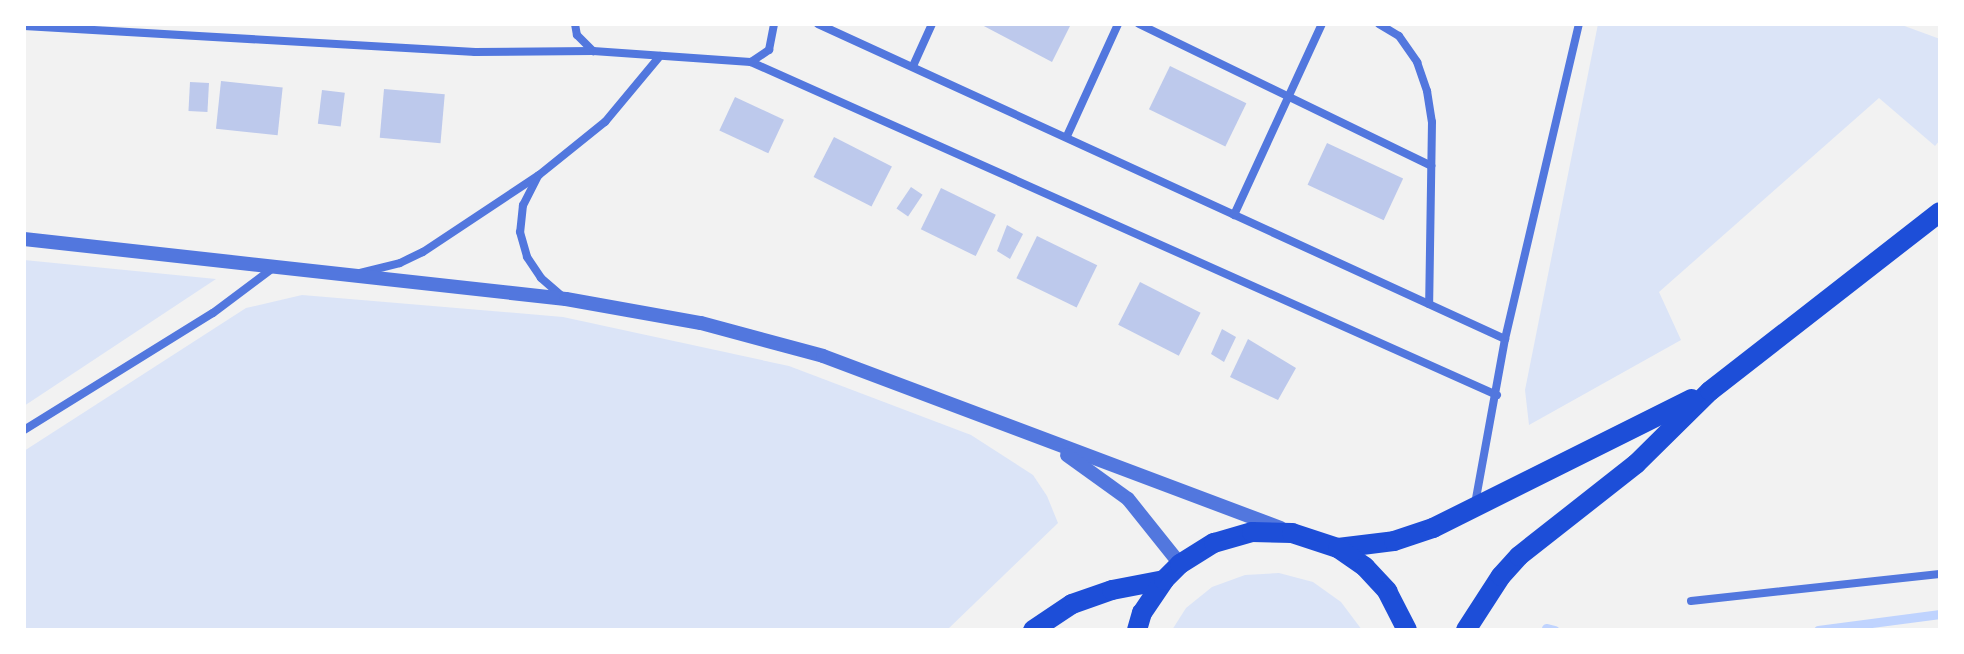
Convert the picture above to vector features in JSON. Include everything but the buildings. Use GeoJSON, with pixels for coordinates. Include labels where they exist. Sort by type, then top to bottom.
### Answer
{"type":"FeatureCollection","features":[{"type":"Feature","properties":{"kind":"main road"},"geometry":{"type":"LineString","coordinates":[[1466,630],[1501,576],[1519,556],[1636,464],[1710,391],[1940,212]]}},
{"type":"Feature","properties":{"kind":"main road"},"geometry":{"type":"LineString","coordinates":[[1338,548],[1394,541],[1433,528],[1710,391]]}},
{"type":"Feature","properties":{"kind":"main road"},"geometry":{"type":"LineString","coordinates":[[1137,630],[1142,613],[1164,580],[1180,564],[1227,539],[1252,532],[1292,533],[1338,548],[1365,567],[1387,591],[1407,630]]}},
{"type":"Feature","properties":{"kind":"main road"},"geometry":{"type":"LineString","coordinates":[[1033,630],[1072,604],[1112,590],[1164,580]]}},
{"type":"Feature","properties":{"kind":"street"},"geometry":{"type":"LineString","coordinates":[[575,24],[577,35],[593,51]]}},
{"type":"Feature","properties":{"kind":"street"},"geometry":{"type":"LineString","coordinates":[[751,62],[769,50],[774,24]]}},
{"type":"Feature","properties":{"kind":"street"},"geometry":{"type":"LineString","coordinates":[[818,24],[1505,339]]}},
{"type":"Feature","properties":{"kind":"street"},"geometry":{"type":"LineString","coordinates":[[913,66],[932,24]]}},
{"type":"Feature","properties":{"kind":"street"},"geometry":{"type":"LineString","coordinates":[[1067,136],[1118,24]]}},
{"type":"Feature","properties":{"kind":"street"},"geometry":{"type":"LineString","coordinates":[[1139,24],[1431,166]]}},
{"type":"Feature","properties":{"kind":"street"},"geometry":{"type":"LineString","coordinates":[[1234,215],[1322,24]]}},
{"type":"Feature","properties":{"kind":"street"},"geometry":{"type":"LineString","coordinates":[[1379,24],[1399,36],[1417,62],[1427,91],[1432,122],[1429,304]]}},
{"type":"Feature","properties":{"kind":"street"},"geometry":{"type":"LineString","coordinates":[[1474,508],[1505,339],[1579,24]]}},
{"type":"Feature","properties":{"kind":"street"},"geometry":{"type":"LineString","coordinates":[[24,26],[475,52],[593,51],[751,62],[1497,395]]}},
{"type":"Feature","properties":{"kind":"street"},"geometry":{"type":"LineString","coordinates":[[360,273],[400,263],[423,252],[539,175],[605,122],[660,56]]}},
{"type":"Feature","properties":{"kind":"street"},"geometry":{"type":"LineString","coordinates":[[539,175],[523,205],[520,232],[534,268],[566,299]]}},
{"type":"Feature","properties":{"kind":"street"},"geometry":{"type":"LineString","coordinates":[[24,239],[360,273],[566,299],[773,341],[887,379],[1292,533]]}},
{"type":"Feature","properties":{"kind":"street"},"geometry":{"type":"LineString","coordinates":[[24,430],[213,313],[277,265]]}},
{"type":"Feature","properties":{"kind":"street"},"geometry":{"type":"LineString","coordinates":[[1044,439],[1108,481],[1128,499],[1180,564]]}},
{"type":"Feature","properties":{"kind":"street"},"geometry":{"type":"LineString","coordinates":[[1691,601],[1940,574]]}},
{"type":"Feature","properties":{"kind":"shaded area"},"geometry":{"type":"Polygon","coordinates":[[[1598,24],[1899,24],[1940,39],[1940,140],[1935,146],[1879,98],[1659,292],[1681,340],[1529,425],[1525,390],[1598,24]]]}},
{"type":"Feature","properties":{"kind":"shaded area"},"geometry":{"type":"Polygon","coordinates":[[[24,260],[216,279],[24,406],[24,260]]]}},
{"type":"Feature","properties":{"kind":"shaded area"},"geometry":{"type":"Polygon","coordinates":[[[302,295],[563,317],[789,366],[971,435],[1033,475],[1047,496],[1058,523],[947,630],[24,630],[24,451],[246,308],[302,295]]]}},
{"type":"Feature","properties":{"kind":"shaded area"},"geometry":{"type":"Polygon","coordinates":[[[1279,573],[1313,582],[1341,602],[1362,630],[1172,630],[1186,608],[1212,587],[1245,575],[1279,573]]]}},
{"type":"Feature","properties":{"kind":"waterway"},"geometry":{"type":"LineString","coordinates":[[1818,630],[1940,614]]}},
{"type":"Feature","properties":{"kind":"waterway"},"geometry":{"type":"LineString","coordinates":[[1546,628],[1555,630]]}}]}
